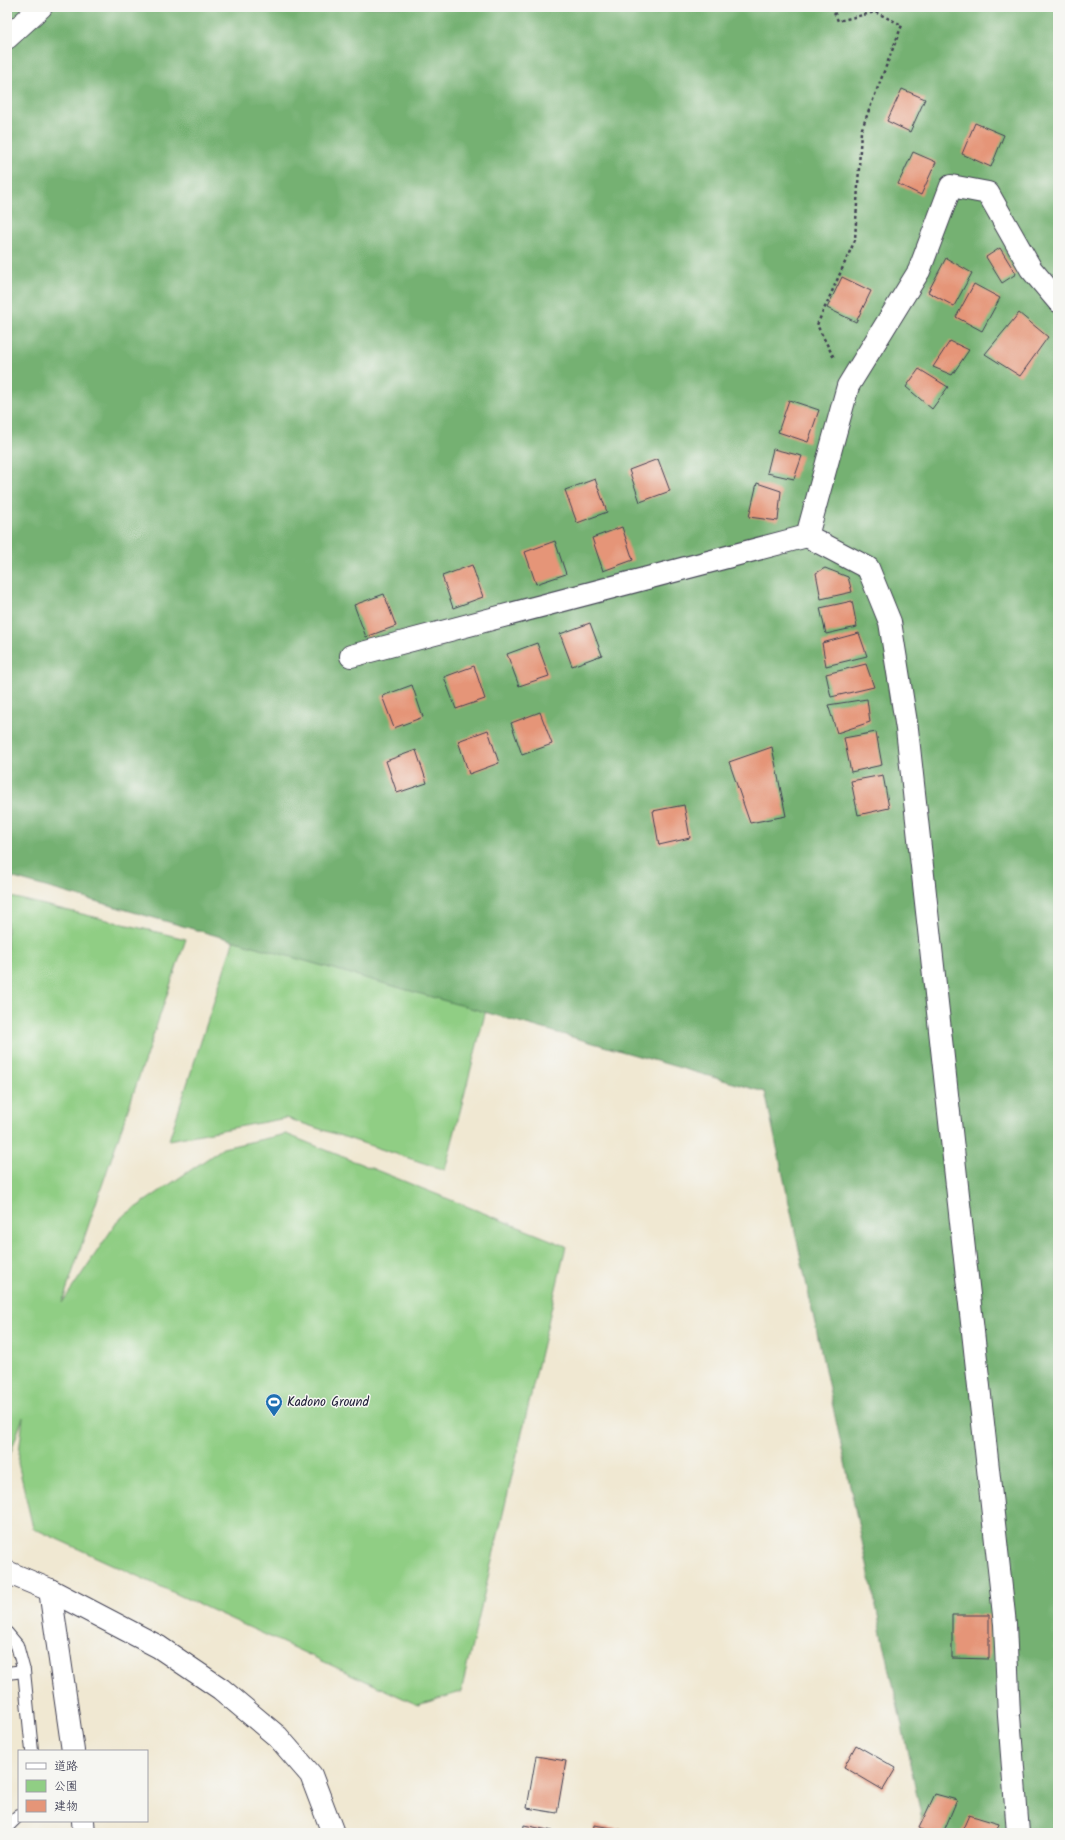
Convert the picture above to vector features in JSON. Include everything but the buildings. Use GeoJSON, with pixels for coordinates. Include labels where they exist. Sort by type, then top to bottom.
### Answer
{"type":"FeatureCollection","features":[{"type":"Feature","properties":{"kind":"street"},"geometry":{"type":"LineString","coordinates":[[7,38],[42,7]]}},
{"type":"Feature","properties":{"kind":"street"},"geometry":{"type":"LineString","coordinates":[[807,536],[848,386],[919,272],[951,186],[988,193],[1031,269],[1058,301]]}},
{"type":"Feature","properties":{"kind":"street"},"geometry":{"type":"LineString","coordinates":[[351,656],[807,536],[868,568],[890,622],[907,729],[1005,1624],[1018,1833]]}},
{"type":"Feature","properties":{"kind":"street"},"geometry":{"type":"LineString","coordinates":[[7,1572],[50,1590],[159,1647],[221,1689],[278,1737],[311,1775],[333,1833]]}},
{"type":"Feature","properties":{"kind":"street"},"geometry":{"type":"LineString","coordinates":[[50,1590],[73,1750]]}},
{"type":"Feature","properties":{"kind":"street"},"geometry":{"type":"LineString","coordinates":[[83,1822],[84,1833]]}},
{"type":"Feature","properties":{"kind":"lane"},"geometry":{"type":"LineString","coordinates":[[7,1633],[17,1645],[24,1671],[32,1750]]}},
{"type":"Feature","properties":{"kind":"lane"},"geometry":{"type":"LineString","coordinates":[[7,1673],[24,1671]]}},
{"type":"Feature","properties":{"kind":"lane"},"geometry":{"type":"LineString","coordinates":[[7,1827],[18,1816]]}},
{"type":"Feature","properties":{"kind":"path"},"geometry":{"type":"LineString","coordinates":[[832,7],[838,21],[875,12],[902,25],[861,131],[855,240],[817,325],[848,386]]}},
{"type":"Feature","properties":{"kind":"green space"},"geometry":{"type":"Polygon","coordinates":[[[7,7],[1058,7],[1058,1833],[925,1833],[765,1092],[7,876],[7,7]]]}},
{"type":"Feature","properties":{"kind":"green space","name":"Kadono Ground"},"geometry":{"type":"Polygon","coordinates":[[[7,896],[186,939],[62,1303],[119,1219],[223,1148],[286,1134],[566,1246],[461,1692],[418,1705],[33,1528],[18,1463],[23,1417],[7,1463],[7,896]]]}},
{"type":"Feature","properties":{"kind":"green space"},"geometry":{"type":"Polygon","coordinates":[[[236,933],[488,1002],[445,1170],[286,1118],[169,1140],[236,933]]]}},
{"type":"Feature","properties":{"kind":"place","name":"Kadono Ground"},"geometry":{"type":"Point","coordinates":[274,1417]}}]}
